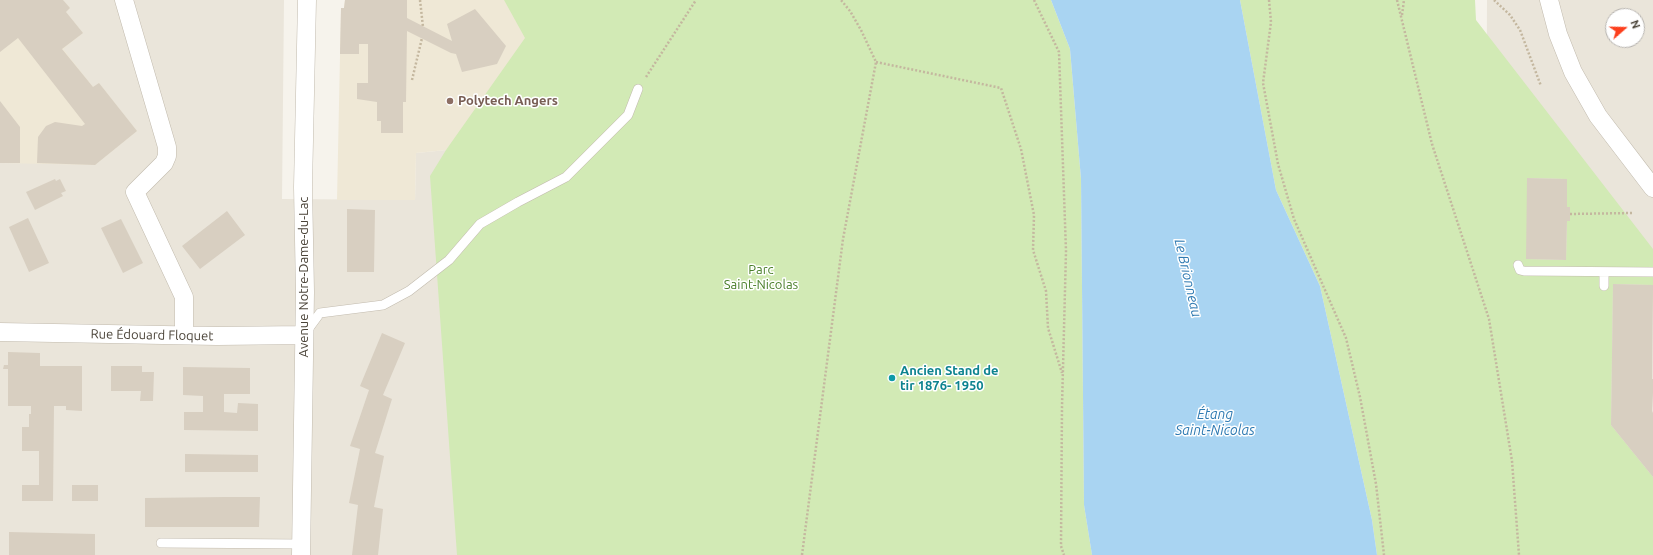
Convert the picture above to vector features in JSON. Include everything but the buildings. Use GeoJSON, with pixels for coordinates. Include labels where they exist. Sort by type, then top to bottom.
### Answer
{"type":"FeatureCollection","features":[{"type":"Feature","properties":{"kind":"street"},"geometry":{"type":"LineString","coordinates":[[124,0],[167,147],[167,156],[164,163],[135,192],[184,297],[184,335]]}},
{"type":"Feature","properties":{"kind":"street","name":"Avenue Notre-Dame-du-Lac"},"geometry":{"type":"LineString","coordinates":[[301,550],[305,292],[303,187],[306,0]]}},
{"type":"Feature","properties":{"kind":"street"},"geometry":{"type":"LineString","coordinates":[[1549,0],[1558,34],[1573,72],[1598,116],[1653,188]]}},
{"type":"Feature","properties":{"kind":"street","name":"Rue Édouard Floquet"},"geometry":{"type":"LineString","coordinates":[[0,332],[304,335]]}},
{"type":"Feature","properties":{"kind":"lane"},"geometry":{"type":"LineString","coordinates":[[304,335],[320,313],[383,305],[409,291],[449,260],[480,224],[566,177],[628,115],[638,89]]}},
{"type":"Feature","properties":{"kind":"lane"},"geometry":{"type":"LineString","coordinates":[[1518,265],[1520,270],[1524,271],[1653,272]]}},
{"type":"Feature","properties":{"kind":"lane"},"geometry":{"type":"LineString","coordinates":[[1604,272],[1604,286]]}},
{"type":"Feature","properties":{"kind":"lane"},"geometry":{"type":"LineString","coordinates":[[161,543],[301,550]]}},
{"type":"Feature","properties":{"kind":"path"},"geometry":{"type":"LineString","coordinates":[[420,0],[423,27]]}},
{"type":"Feature","properties":{"kind":"path"},"geometry":{"type":"LineString","coordinates":[[638,89],[696,0]]}},
{"type":"Feature","properties":{"kind":"path"},"geometry":{"type":"LineString","coordinates":[[802,555],[843,239],[876,62],[861,30],[850,11],[841,0]]}},
{"type":"Feature","properties":{"kind":"path"},"geometry":{"type":"LineString","coordinates":[[1034,0],[1060,52],[1066,251],[1061,546],[1064,555]]}},
{"type":"Feature","properties":{"kind":"path"},"geometry":{"type":"LineString","coordinates":[[1269,0],[1271,22],[1263,83],[1278,164],[1294,219],[1346,338],[1360,397],[1376,484],[1384,555]]}},
{"type":"Feature","properties":{"kind":"path"},"geometry":{"type":"LineString","coordinates":[[1397,0],[1432,144],[1489,319],[1512,461],[1519,555]]}},
{"type":"Feature","properties":{"kind":"path"},"geometry":{"type":"LineString","coordinates":[[1401,18],[1404,0]]}},
{"type":"Feature","properties":{"kind":"path"},"geometry":{"type":"LineString","coordinates":[[1494,0],[1510,15],[1520,30],[1541,86]]}},
{"type":"Feature","properties":{"kind":"path"},"geometry":{"type":"LineString","coordinates":[[412,80],[422,38]]}},
{"type":"Feature","properties":{"kind":"path"},"geometry":{"type":"LineString","coordinates":[[876,62],[1001,88],[1021,149],[1034,215],[1033,250],[1046,291],[1048,328],[1063,376]]}},
{"type":"Feature","properties":{"kind":"path"},"geometry":{"type":"LineString","coordinates":[[1570,214],[1632,213]]}},
{"type":"Feature","properties":{"kind":"shaded area"},"geometry":{"type":"Polygon","coordinates":[[[0,0],[284,0],[282,199],[415,200],[416,153],[446,150],[588,555],[0,555],[0,0]]]}},
{"type":"Feature","properties":{"kind":"shaded area"},"geometry":{"type":"Polygon","coordinates":[[[0,0],[63,0],[70,8],[66,12],[83,33],[63,49],[93,87],[99,83],[137,131],[95,165],[0,163],[0,0]]]}},
{"type":"Feature","properties":{"kind":"shaded area","name":"Polytech Angers"},"geometry":{"type":"Polygon","coordinates":[[[345,0],[519,0],[560,66],[446,150],[416,153],[415,200],[337,200],[341,8],[344,8],[345,0]]]}},
{"type":"Feature","properties":{"kind":"shaded area"},"geometry":{"type":"Polygon","coordinates":[[[1487,0],[1653,0],[1653,555],[1486,228],[1487,0]]]}},
{"type":"Feature","properties":{"kind":"green space","name":"Parc Saint-Nicolas"},"geometry":{"type":"Polygon","coordinates":[[[504,0],[1051,0],[1070,49],[1081,179],[1084,505],[1092,555],[457,555],[430,176],[446,150],[525,38],[504,0]]]}},
{"type":"Feature","properties":{"kind":"green space"},"geometry":{"type":"Polygon","coordinates":[[[1240,0],[1475,0],[1476,20],[1653,249],[1653,313],[1652,285],[1613,284],[1611,425],[1653,477],[1653,555],[1377,555],[1372,520],[1320,286],[1276,190],[1240,0]],[[1527,178],[1527,259],[1566,260],[1567,221],[1570,220],[1570,207],[1567,207],[1567,179],[1527,178]]]}},
{"type":"Feature","properties":{"kind":"water","name":"Étang Saint-Nicolas"},"geometry":{"type":"Polygon","coordinates":[[[1051,0],[1240,0],[1276,190],[1320,286],[1372,520],[1377,555],[1092,555],[1084,505],[1081,179],[1070,49],[1051,0]]]}},
{"type":"Feature","properties":{"kind":"place","name":"Polytech Angers"},"geometry":{"type":"Point","coordinates":[450,101]}},
{"type":"Feature","properties":{"kind":"place","name":"Ancien Stand de tir 1876- 1950"},"geometry":{"type":"Point","coordinates":[892,378]}},
{"type":"Feature","properties":{"kind":"water label","name":"Le Brionneau"},"geometry":{"type":"Point","coordinates":[1188,278]}}]}
